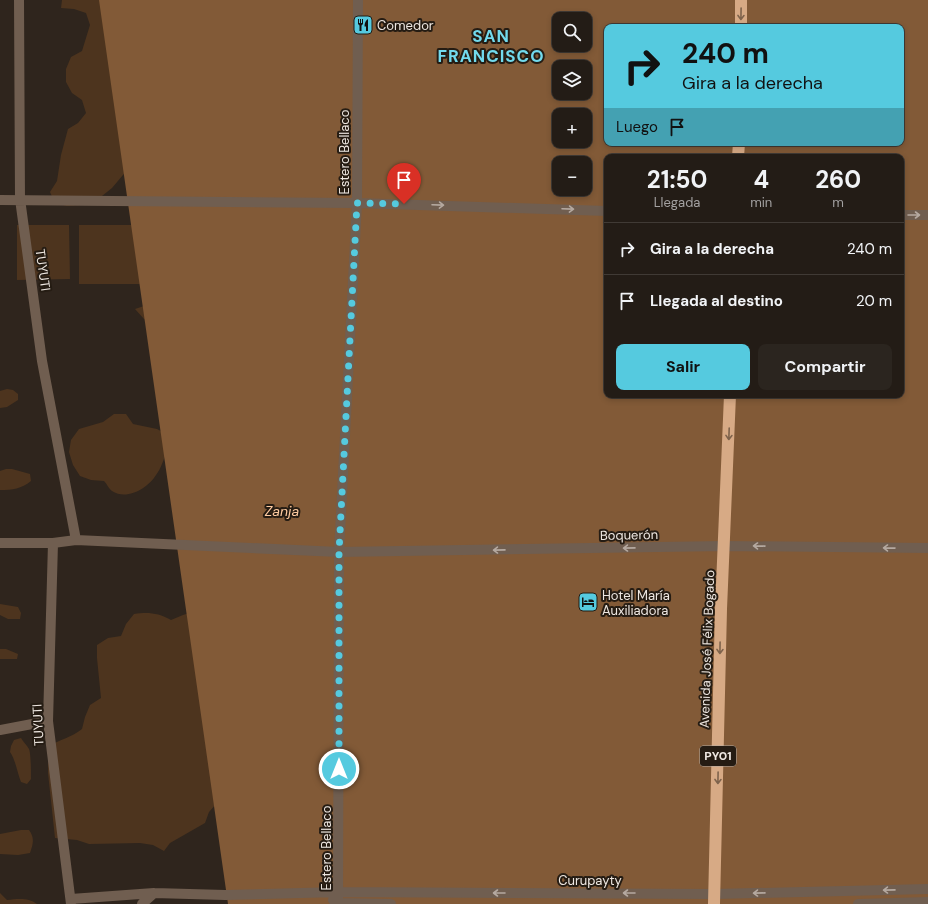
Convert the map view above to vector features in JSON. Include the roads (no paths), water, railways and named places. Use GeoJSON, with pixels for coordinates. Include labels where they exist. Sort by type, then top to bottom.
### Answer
{"type":"FeatureCollection","features":[{"type":"Feature","properties":{"kind":"highway"},"geometry":{"type":"LineString","coordinates":[[741,24],[742,0]]}},
{"type":"Feature","properties":{"kind":"highway","name":"Avenida José Félix Bogado"},"geometry":{"type":"LineString","coordinates":[[715,899],[721,609],[725,546],[730,398]]}},
{"type":"Feature","properties":{"kind":"street","name":"TUYUTI"},"geometry":{"type":"LineString","coordinates":[[19,0],[20,200],[42,361],[76,540]]}},
{"type":"Feature","properties":{"kind":"street","name":"Estero Bellaco"},"geometry":{"type":"LineString","coordinates":[[338,904],[335,552],[357,203],[358,0]]}},
{"type":"Feature","properties":{"kind":"street"},"geometry":{"type":"LineString","coordinates":[[0,200],[357,203],[604,211]]}},
{"type":"Feature","properties":{"kind":"street"},"geometry":{"type":"LineString","coordinates":[[904,215],[928,215]]}},
{"type":"Feature","properties":{"kind":"street","name":"Boquerón"},"geometry":{"type":"LineString","coordinates":[[0,543],[53,543],[76,540],[335,552],[725,546],[928,548]]}},
{"type":"Feature","properties":{"kind":"street","name":"TUYUTI"},"geometry":{"type":"LineString","coordinates":[[53,543],[48,721],[71,901]]}},
{"type":"Feature","properties":{"kind":"street"},"geometry":{"type":"LineString","coordinates":[[0,730],[48,721]]}},
{"type":"Feature","properties":{"kind":"street","name":"Curupayty"},"geometry":{"type":"LineString","coordinates":[[71,901],[154,894],[225,895],[339,892],[715,899],[928,889]]}},
{"type":"Feature","properties":{"kind":"street"},"geometry":{"type":"LineString","coordinates":[[324,893],[338,904],[391,904]]}},
{"type":"Feature","properties":{"kind":"street"},"geometry":{"type":"LineString","coordinates":[[142,904],[154,894]]}},
{"type":"Feature","properties":{"kind":"street"},"geometry":{"type":"LineString","coordinates":[[858,904],[928,902]]}},
{"type":"Feature","properties":{"kind":"water","name":"Zanja"},"geometry":{"type":"Polygon","coordinates":[[[99,0],[928,0],[928,904],[228,904],[99,0]]]}},
{"type":"Feature","properties":{"kind":"place","name":"Comedor"},"geometry":{"type":"Point","coordinates":[363,25]}},
{"type":"Feature","properties":{"kind":"place","name":"Hotel María Auxiliadora"},"geometry":{"type":"Point","coordinates":[588,602]}},
{"type":"Feature","properties":{"kind":"district","name":"SAN FRANCISCO"},"geometry":{"type":"Point","coordinates":[491,46]}}]}
